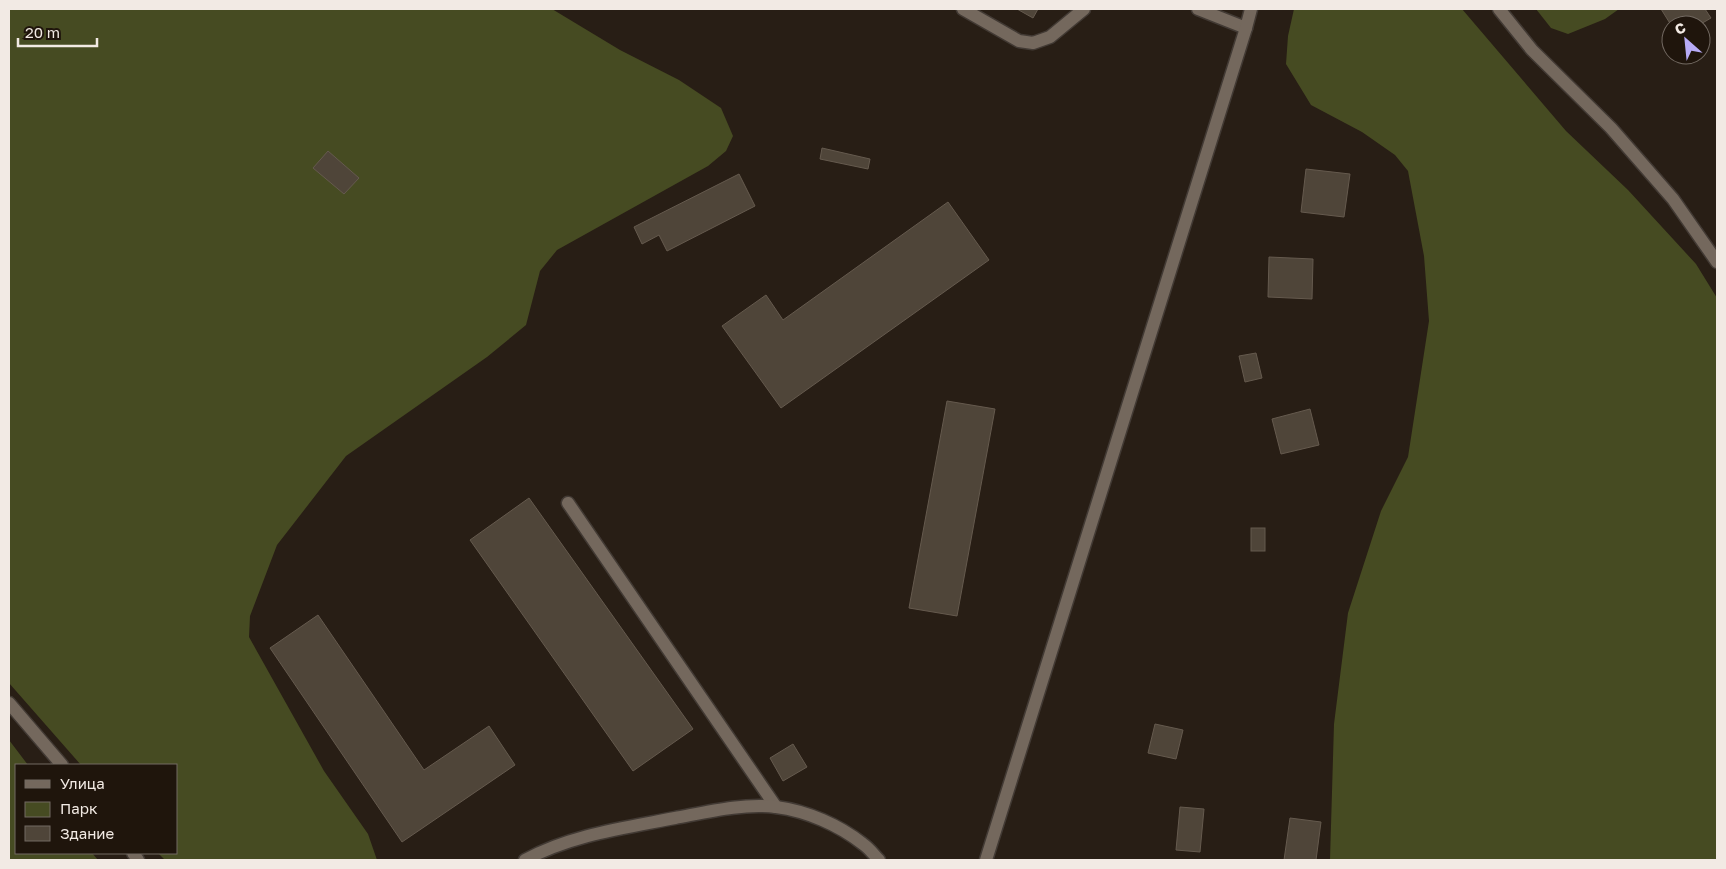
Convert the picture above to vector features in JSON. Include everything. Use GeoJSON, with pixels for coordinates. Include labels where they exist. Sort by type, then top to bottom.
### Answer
{"type":"FeatureCollection","features":[{"type":"Feature","properties":{"kind":"street"},"geometry":{"type":"LineString","coordinates":[[963,9],[1019,41],[1033,43],[1050,37],[1084,9]]}},
{"type":"Feature","properties":{"kind":"street"},"geometry":{"type":"LineString","coordinates":[[1198,9],[1246,28]]}},
{"type":"Feature","properties":{"kind":"street"},"geometry":{"type":"LineString","coordinates":[[986,860],[1251,9]]}},
{"type":"Feature","properties":{"kind":"street"},"geometry":{"type":"LineString","coordinates":[[1499,9],[1532,50],[1611,128],[1661,185],[1717,262]]}},
{"type":"Feature","properties":{"kind":"street"},"geometry":{"type":"LineString","coordinates":[[568,503],[776,807]]}},
{"type":"Feature","properties":{"kind":"street"},"geometry":{"type":"LineString","coordinates":[[9,702],[61,764]]}},
{"type":"Feature","properties":{"kind":"street"},"geometry":{"type":"LineString","coordinates":[[525,860],[569,841],[612,830],[740,807],[776,807],[811,815],[864,844],[879,860]]}},
{"type":"Feature","properties":{"kind":"green space"},"geometry":{"type":"Polygon","coordinates":[[[9,9],[552,9],[620,50],[679,80],[721,108],[733,136],[726,151],[708,166],[557,250],[540,271],[526,325],[487,357],[346,456],[277,545],[250,616],[249,637],[324,771],[368,834],[377,860],[165,860],[159,854],[178,854],[178,764],[80,764],[9,683],[9,9]]]}},
{"type":"Feature","properties":{"kind":"green space"},"geometry":{"type":"Polygon","coordinates":[[[1294,9],[1462,9],[1566,131],[1628,190],[1696,264],[1717,298],[1717,860],[1330,860],[1334,724],[1348,613],[1381,511],[1408,457],[1429,321],[1424,256],[1408,171],[1395,155],[1362,132],[1311,105],[1286,64],[1288,36],[1294,9]]]}},
{"type":"Feature","properties":{"kind":"green space"},"geometry":{"type":"Polygon","coordinates":[[[1536,9],[1619,9],[1605,19],[1568,34],[1551,28],[1536,9]]]}},
{"type":"Feature","properties":{"kind":"green space"},"geometry":{"type":"Polygon","coordinates":[[[9,740],[27,764],[15,764],[15,854],[93,854],[98,860],[9,860],[9,740]]]}},
{"type":"Feature","properties":{"kind":"building"},"geometry":{"type":"Polygon","coordinates":[[[1017,9],[1038,9],[1033,18],[1017,9]]]}},
{"type":"Feature","properties":{"kind":"building"},"geometry":{"type":"Polygon","coordinates":[[[1661,9],[1705,9],[1709,15],[1665,15],[1661,9]]]}},
{"type":"Feature","properties":{"kind":"building"},"geometry":{"type":"Polygon","coordinates":[[[822,148],[870,159],[868,169],[820,159],[822,148]]]}},
{"type":"Feature","properties":{"kind":"building"},"geometry":{"type":"Polygon","coordinates":[[[328,151],[359,178],[344,194],[313,168],[328,151]]]}},
{"type":"Feature","properties":{"kind":"building"},"geometry":{"type":"Polygon","coordinates":[[[1306,169],[1350,174],[1344,217],[1301,212],[1306,169]]]}},
{"type":"Feature","properties":{"kind":"building"},"geometry":{"type":"Polygon","coordinates":[[[739,174],[755,206],[667,251],[659,235],[642,244],[634,227],[739,174]]]}},
{"type":"Feature","properties":{"kind":"building"},"geometry":{"type":"Polygon","coordinates":[[[948,202],[989,260],[781,408],[722,326],[766,295],[783,320],[948,202]]]}},
{"type":"Feature","properties":{"kind":"building"},"geometry":{"type":"Polygon","coordinates":[[[1269,257],[1313,259],[1312,299],[1268,297],[1269,257]]]}},
{"type":"Feature","properties":{"kind":"building"},"geometry":{"type":"Polygon","coordinates":[[[1256,353],[1262,378],[1245,382],[1239,356],[1256,353]]]}},
{"type":"Feature","properties":{"kind":"building"},"geometry":{"type":"Polygon","coordinates":[[[947,401],[995,409],[957,616],[909,608],[947,401]]]}},
{"type":"Feature","properties":{"kind":"building"},"geometry":{"type":"Polygon","coordinates":[[[1310,409],[1319,445],[1281,454],[1272,419],[1310,409]]]}},
{"type":"Feature","properties":{"kind":"building"},"geometry":{"type":"Polygon","coordinates":[[[529,498],[693,729],[633,771],[470,540],[529,498]]]}},
{"type":"Feature","properties":{"kind":"building"},"geometry":{"type":"Polygon","coordinates":[[[1251,528],[1265,528],[1265,551],[1251,551],[1251,528]]]}},
{"type":"Feature","properties":{"kind":"building"},"geometry":{"type":"Polygon","coordinates":[[[318,615],[424,770],[489,726],[515,765],[402,842],[270,648],[318,615]]]}},
{"type":"Feature","properties":{"kind":"building"},"geometry":{"type":"Polygon","coordinates":[[[1155,724],[1183,730],[1176,759],[1148,753],[1155,724]]]}},
{"type":"Feature","properties":{"kind":"building"},"geometry":{"type":"Polygon","coordinates":[[[793,744],[807,767],[783,781],[770,758],[793,744]]]}},
{"type":"Feature","properties":{"kind":"building"},"geometry":{"type":"Polygon","coordinates":[[[1180,807],[1204,809],[1200,852],[1176,850],[1180,807]]]}},
{"type":"Feature","properties":{"kind":"building"},"geometry":{"type":"Polygon","coordinates":[[[1290,818],[1321,822],[1316,860],[1284,860],[1290,818]]]}}]}
